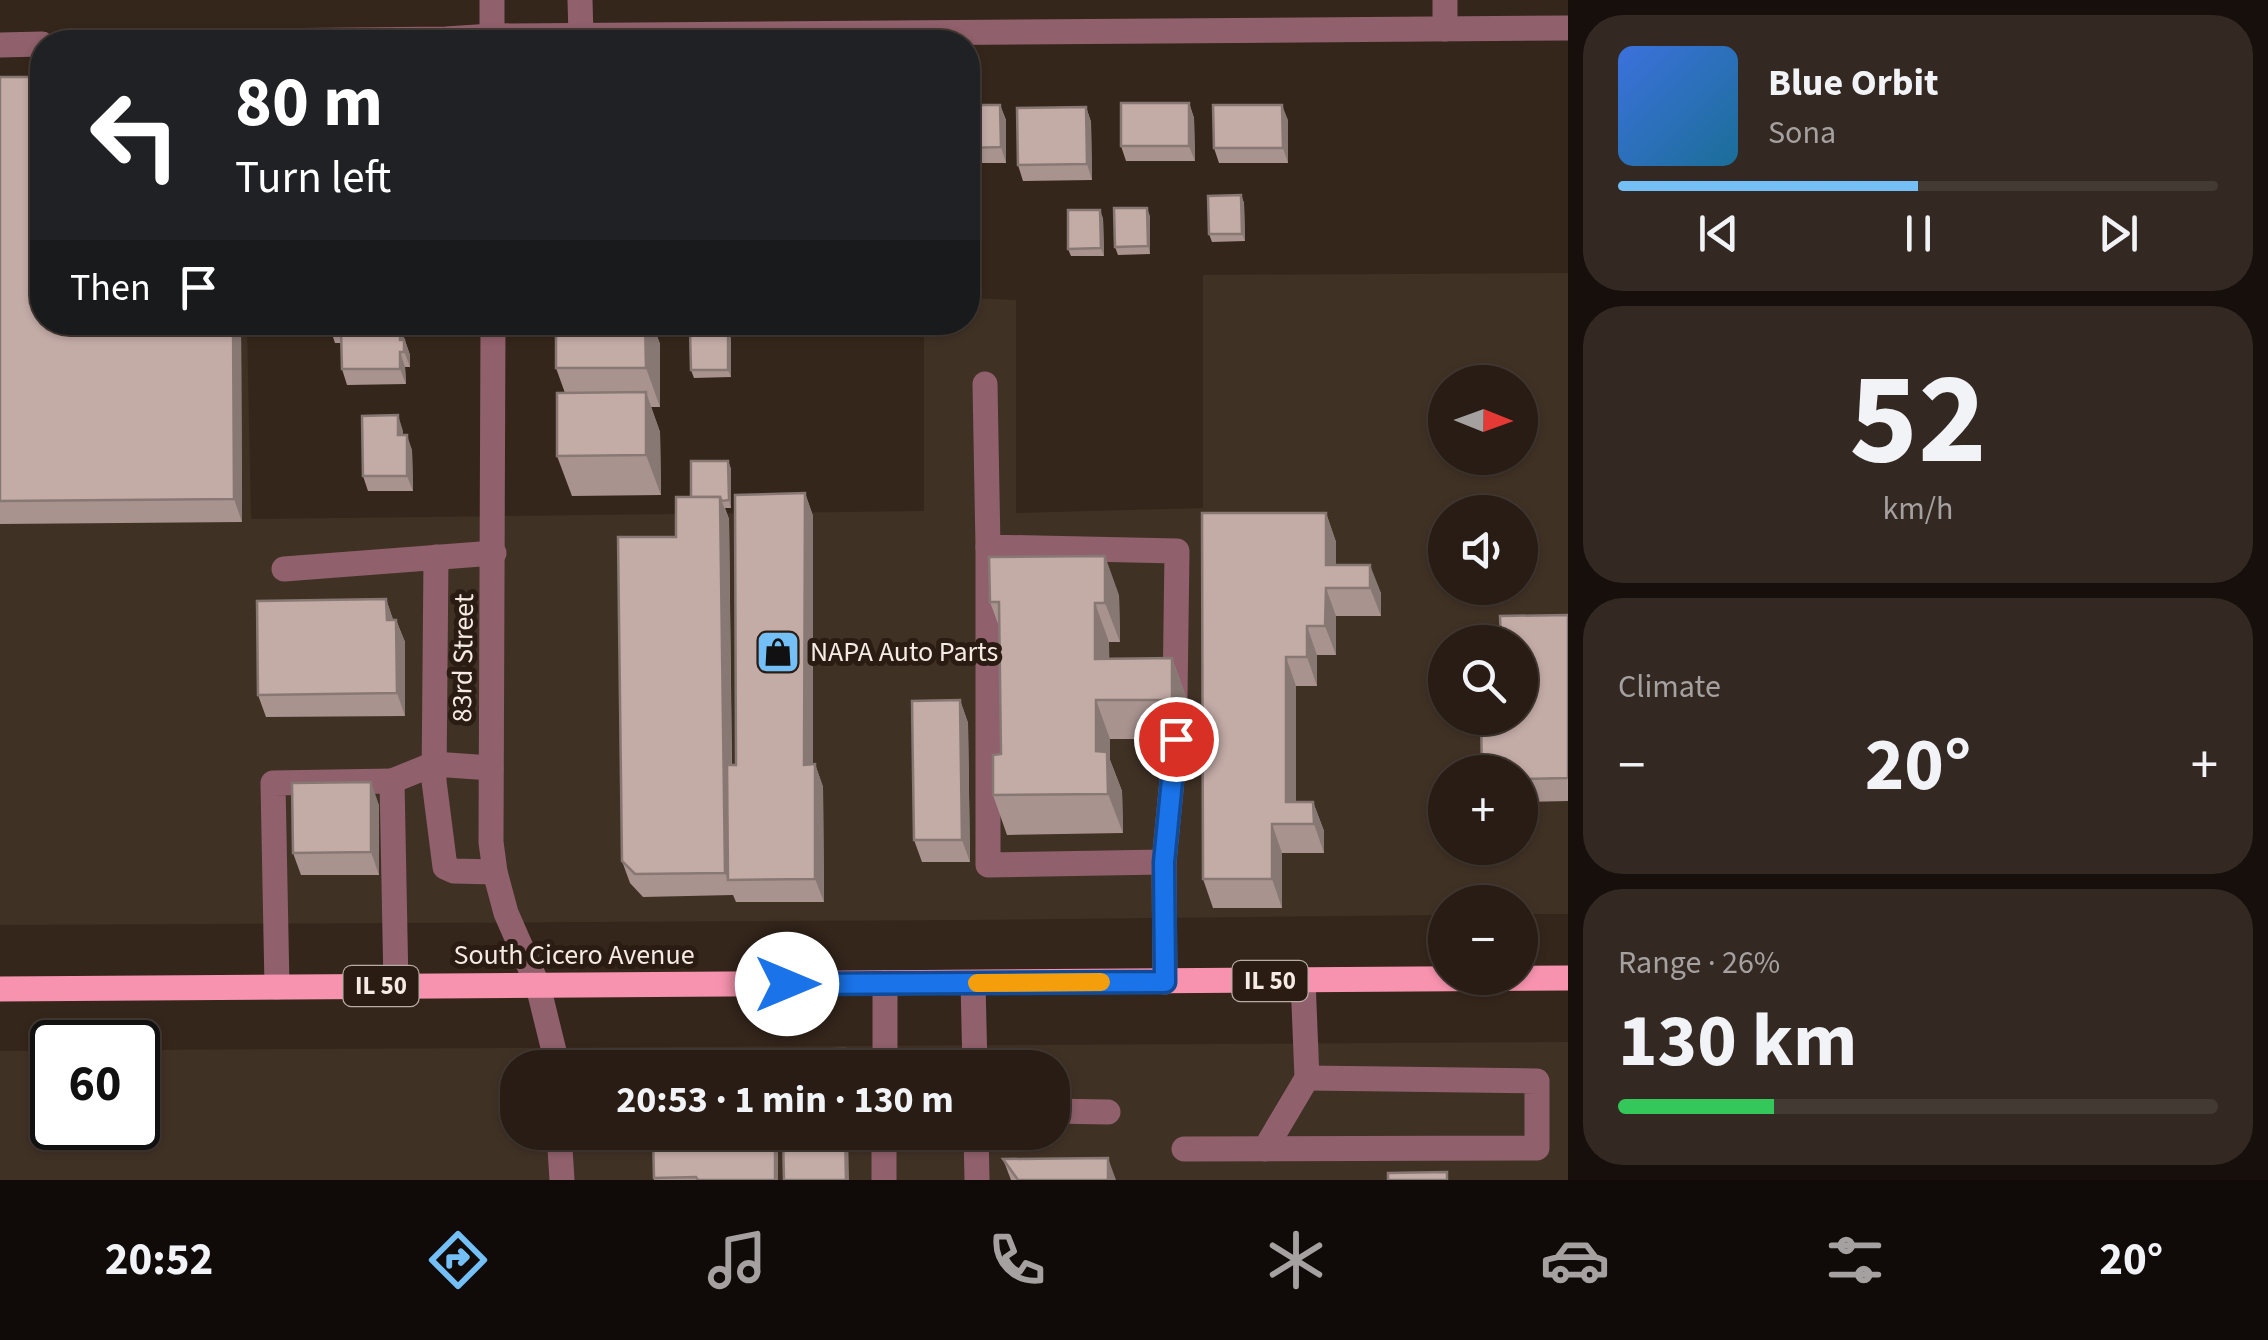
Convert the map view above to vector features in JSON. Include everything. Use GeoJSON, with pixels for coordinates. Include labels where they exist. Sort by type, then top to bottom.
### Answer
{"type":"FeatureCollection","features":[{"type":"Feature","properties":{"kind":"main road","name":"South Cicero Avenue"},"geometry":{"type":"LineString","coordinates":[[0,989],[1568,978]]}},
{"type":"Feature","properties":{"kind":"street"},"geometry":{"type":"LineString","coordinates":[[492,0],[492,30]]}},
{"type":"Feature","properties":{"kind":"street"},"geometry":{"type":"LineString","coordinates":[[580,0],[581,30]]}},
{"type":"Feature","properties":{"kind":"street"},"geometry":{"type":"LineString","coordinates":[[1445,0],[1445,28]]}},
{"type":"Feature","properties":{"kind":"street"},"geometry":{"type":"LineString","coordinates":[[980,34],[1568,28]]}},
{"type":"Feature","properties":{"kind":"street"},"geometry":{"type":"LineString","coordinates":[[0,45],[30,44]]}},
{"type":"Feature","properties":{"kind":"street","name":"83rd Street"},"geometry":{"type":"LineString","coordinates":[[493,335],[494,872],[506,913],[538,986],[554,1050]]}},
{"type":"Feature","properties":{"kind":"street"},"geometry":{"type":"LineString","coordinates":[[985,384],[988,865],[1164,862]]}},
{"type":"Feature","properties":{"kind":"street"},"geometry":{"type":"LineString","coordinates":[[988,548],[1176,551],[1175,698]]}},
{"type":"Feature","properties":{"kind":"street"},"geometry":{"type":"LineString","coordinates":[[284,569],[494,553]]}},
{"type":"Feature","properties":{"kind":"street"},"geometry":{"type":"LineString","coordinates":[[436,556],[434,781],[445,867],[454,871],[494,872]]}},
{"type":"Feature","properties":{"kind":"street"},"geometry":{"type":"LineString","coordinates":[[1165,982],[1164,862],[1176,739]]}},
{"type":"Feature","properties":{"kind":"street"},"geometry":{"type":"LineString","coordinates":[[276,986],[273,784],[392,781],[434,764],[491,768]]}},
{"type":"Feature","properties":{"kind":"street"},"geometry":{"type":"LineString","coordinates":[[392,781],[396,986]]}},
{"type":"Feature","properties":{"kind":"street"},"geometry":{"type":"LineString","coordinates":[[1265,1149],[1307,1078],[1303,980]]}},
{"type":"Feature","properties":{"kind":"street"},"geometry":{"type":"LineString","coordinates":[[884,1050],[885,983]]}},
{"type":"Feature","properties":{"kind":"street"},"geometry":{"type":"LineString","coordinates":[[973,983],[975,1050]]}},
{"type":"Feature","properties":{"kind":"street"},"geometry":{"type":"LineString","coordinates":[[1184,1149],[1537,1148],[1536,1081],[1307,1078]]}},
{"type":"Feature","properties":{"kind":"street"},"geometry":{"type":"LineString","coordinates":[[1070,1111],[1108,1112]]}},
{"type":"Feature","properties":{"kind":"street"},"geometry":{"type":"LineString","coordinates":[[560,1150],[562,1180]]}},
{"type":"Feature","properties":{"kind":"street"},"geometry":{"type":"LineString","coordinates":[[884,1150],[884,1180]]}},
{"type":"Feature","properties":{"kind":"street"},"geometry":{"type":"LineString","coordinates":[[976,1150],[977,1180]]}},
{"type":"Feature","properties":{"kind":"shaded area"},"geometry":{"type":"Polygon","coordinates":[[[0,89],[30,255],[30,335],[247,335],[251,519],[924,511],[924,335],[980,335],[980,298],[1016,300],[1016,513],[1203,508],[1203,275],[1568,273],[1568,914],[1538,914],[1538,885],[1428,885],[1428,915],[0,925],[0,89]]]}},
{"type":"Feature","properties":{"kind":"shaded area"},"geometry":{"type":"Polygon","coordinates":[[[1568,1042],[1568,1180],[0,1180],[0,1051],[30,1051],[30,1150],[160,1150],[160,1050],[1568,1042]]]}},
{"type":"Feature","properties":{"kind":"building"},"geometry":{"type":"Polygon","coordinates":[[[0,77],[30,77],[30,335],[233,335],[234,499],[0,501],[0,77]]]}},
{"type":"Feature","properties":{"kind":"building"},"geometry":{"type":"Polygon","coordinates":[[[1121,103],[1189,103],[1189,146],[1121,146],[1121,103]]]}},
{"type":"Feature","properties":{"kind":"building"},"geometry":{"type":"Polygon","coordinates":[[[980,105],[1000,105],[1001,147],[980,148],[980,105]]]}},
{"type":"Feature","properties":{"kind":"building"},"geometry":{"type":"Polygon","coordinates":[[[1213,105],[1282,105],[1283,148],[1214,148],[1213,105]]]}},
{"type":"Feature","properties":{"kind":"building"},"geometry":{"type":"Polygon","coordinates":[[[1086,107],[1087,164],[1018,165],[1017,108],[1086,107]]]}},
{"type":"Feature","properties":{"kind":"building"},"geometry":{"type":"Polygon","coordinates":[[[1241,195],[1242,234],[1209,234],[1208,196],[1241,195]]]}},
{"type":"Feature","properties":{"kind":"building"},"geometry":{"type":"Polygon","coordinates":[[[1114,208],[1147,208],[1148,246],[1115,247],[1114,208]]]}},
{"type":"Feature","properties":{"kind":"building"},"geometry":{"type":"Polygon","coordinates":[[[1068,210],[1100,210],[1101,248],[1068,249],[1068,210]]]}},
{"type":"Feature","properties":{"kind":"building"},"geometry":{"type":"Polygon","coordinates":[[[341,335],[400,335],[400,340],[404,340],[400,369],[342,369],[341,335]]]}},
{"type":"Feature","properties":{"kind":"building"},"geometry":{"type":"Polygon","coordinates":[[[556,335],[645,335],[646,368],[556,368],[556,335]]]}},
{"type":"Feature","properties":{"kind":"building"},"geometry":{"type":"Polygon","coordinates":[[[690,335],[728,335],[728,370],[691,370],[690,335]]]}},
{"type":"Feature","properties":{"kind":"building"},"geometry":{"type":"Polygon","coordinates":[[[646,392],[646,455],[557,456],[557,393],[646,392]]]}},
{"type":"Feature","properties":{"kind":"building"},"geometry":{"type":"Polygon","coordinates":[[[398,415],[398,435],[407,435],[407,476],[363,476],[362,416],[398,415]]]}},
{"type":"Feature","properties":{"kind":"building"},"geometry":{"type":"Polygon","coordinates":[[[691,461],[728,461],[729,500],[691,497],[691,461]]]}},
{"type":"Feature","properties":{"kind":"building","name":"NAPA Auto Parts"},"geometry":{"type":"Polygon","coordinates":[[[805,493],[804,765],[815,764],[815,879],[728,880],[727,765],[736,765],[735,495],[805,493]]]}},
{"type":"Feature","properties":{"kind":"building"},"geometry":{"type":"Polygon","coordinates":[[[676,497],[720,497],[725,873],[635,874],[622,861],[618,537],[676,537],[676,497]]]}},
{"type":"Feature","properties":{"kind":"building"},"geometry":{"type":"Polygon","coordinates":[[[1202,513],[1326,513],[1326,565],[1370,565],[1370,588],[1326,588],[1325,626],[1307,626],[1307,657],[1286,657],[1286,802],[1313,802],[1314,824],[1272,824],[1272,879],[1203,879],[1202,513]]]}},
{"type":"Feature","properties":{"kind":"building"},"geometry":{"type":"Polygon","coordinates":[[[1105,556],[1105,603],[1095,603],[1095,659],[1172,658],[1172,700],[1096,700],[1096,751],[1107,752],[1108,794],[993,795],[993,755],[1001,754],[999,602],[990,602],[989,557],[1105,556]]]}},
{"type":"Feature","properties":{"kind":"building"},"geometry":{"type":"Polygon","coordinates":[[[386,599],[387,620],[396,620],[397,693],[258,695],[257,601],[386,599]]]}},
{"type":"Feature","properties":{"kind":"building"},"geometry":{"type":"Polygon","coordinates":[[[1568,615],[1568,778],[1538,779],[1538,755],[1482,755],[1481,735],[1538,735],[1538,625],[1500,625],[1500,616],[1568,615]]]}},
{"type":"Feature","properties":{"kind":"building"},"geometry":{"type":"Polygon","coordinates":[[[960,700],[962,840],[914,840],[912,701],[960,700]]]}},
{"type":"Feature","properties":{"kind":"building"},"geometry":{"type":"Polygon","coordinates":[[[371,782],[371,852],[293,853],[292,783],[371,782]]]}},
{"type":"Feature","properties":{"kind":"building"},"geometry":{"type":"Polygon","coordinates":[[[653,1150],[775,1150],[775,1180],[654,1178],[653,1150]]]}},
{"type":"Feature","properties":{"kind":"building"},"geometry":{"type":"Polygon","coordinates":[[[783,1150],[845,1150],[846,1180],[784,1180],[783,1150]]]}},
{"type":"Feature","properties":{"kind":"building"},"geometry":{"type":"Polygon","coordinates":[[[1108,1158],[1108,1180],[1018,1180],[1003,1159],[1108,1158]]]}},
{"type":"Feature","properties":{"kind":"building"},"geometry":{"type":"Polygon","coordinates":[[[1447,1172],[1447,1180],[1388,1180],[1388,1173],[1447,1172]]]}},
{"type":"Feature","properties":{"kind":"slow traffic"},"geometry":{"type":"LineString","coordinates":[[977,983],[1101,982]]}},
{"type":"Feature","properties":{"kind":"place","name":"NAPA Auto Parts"},"geometry":{"type":"Point","coordinates":[778,652]}},
{"type":"Feature","properties":{"kind":"route"},"geometry":{"type":"LineString","coordinates":[[787,984],[1165,982],[1164,862],[1176,739]]}}]}
